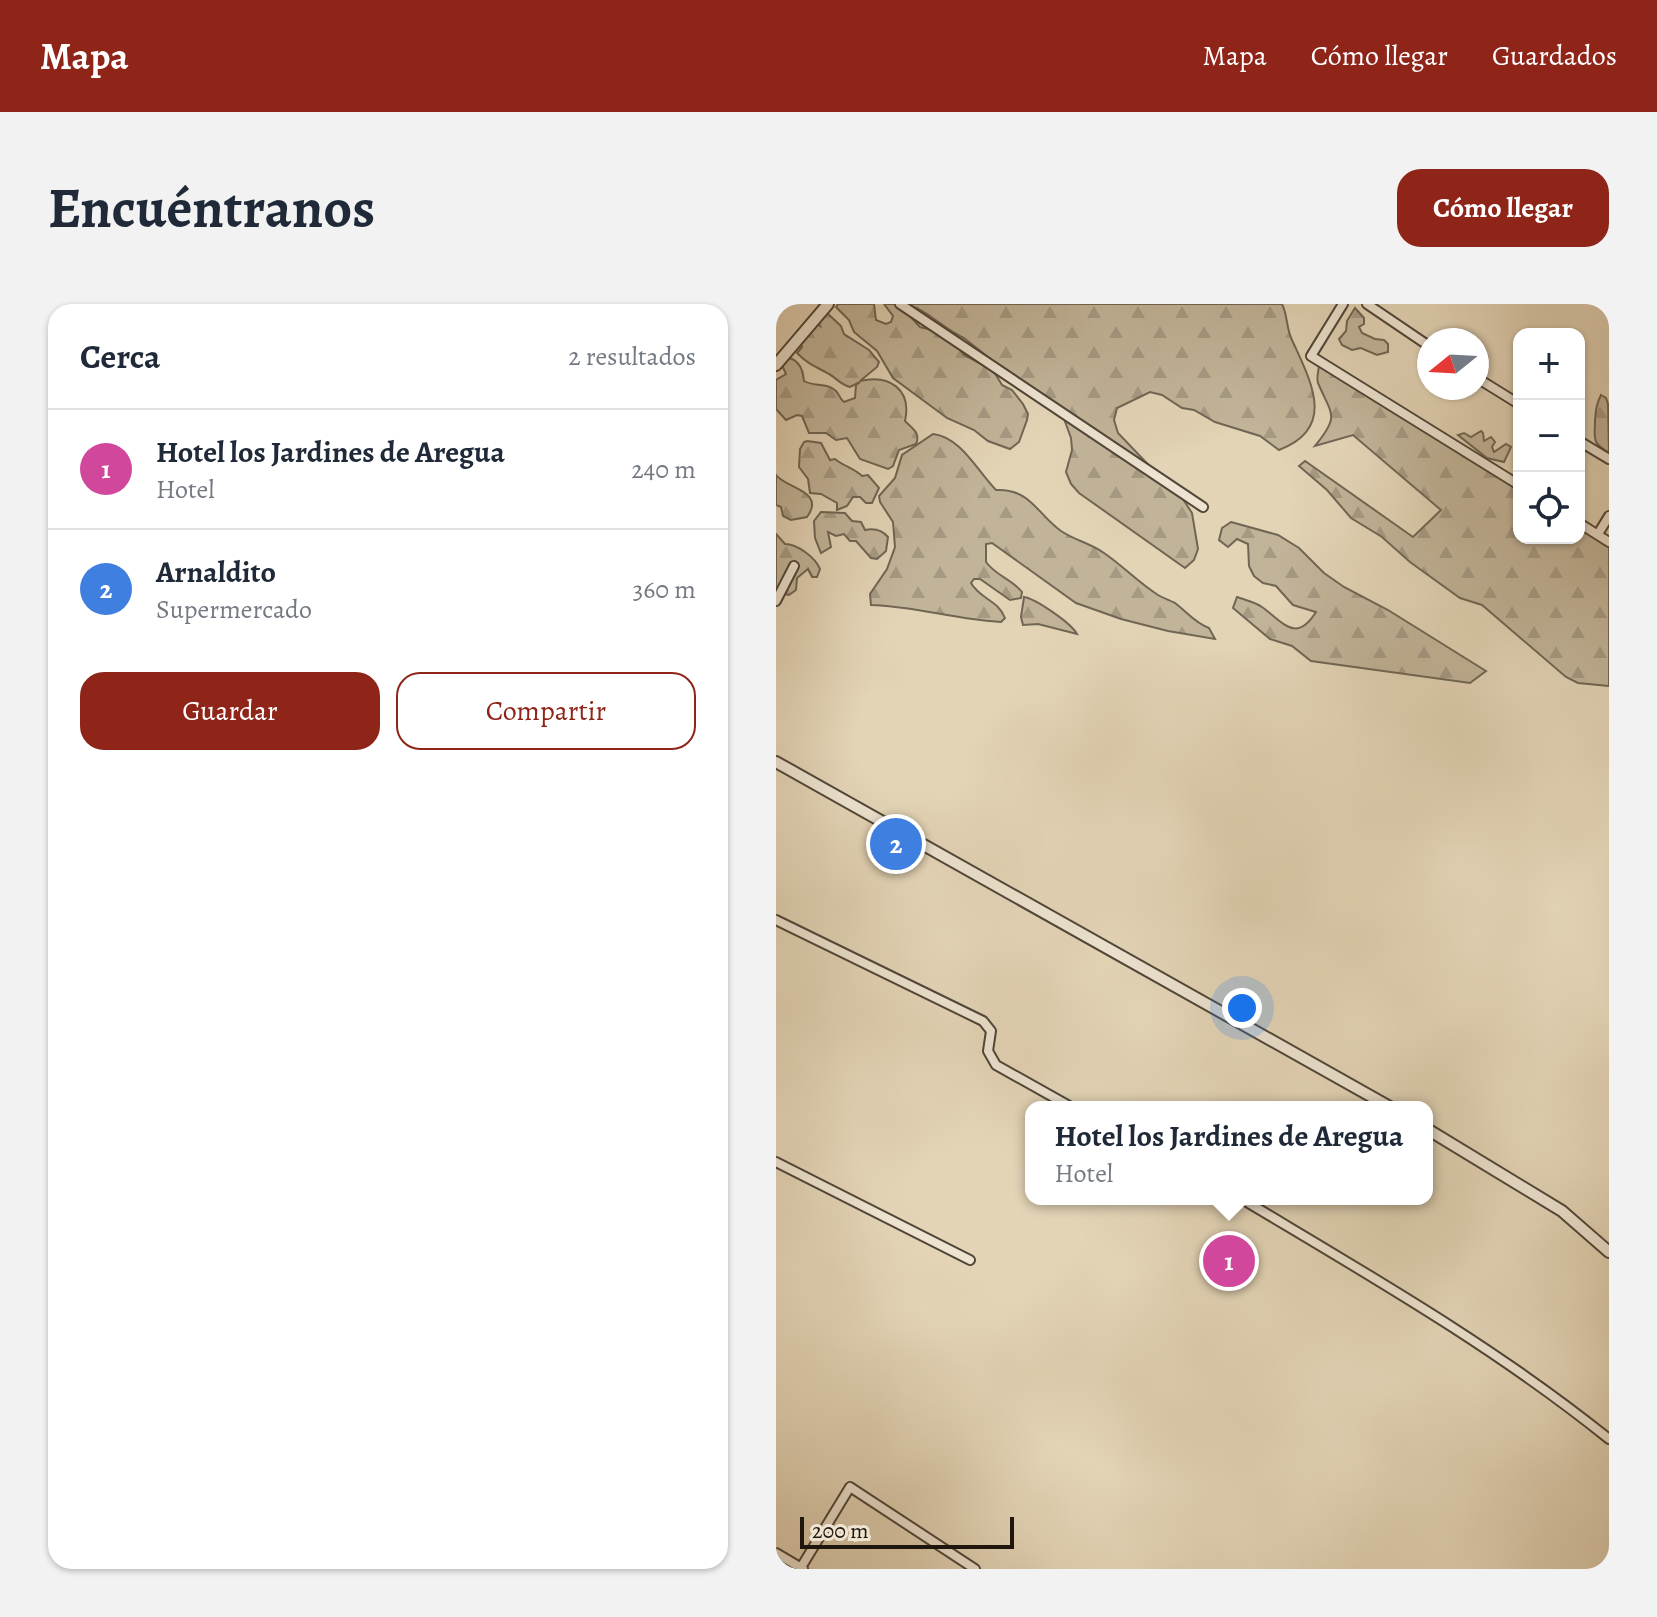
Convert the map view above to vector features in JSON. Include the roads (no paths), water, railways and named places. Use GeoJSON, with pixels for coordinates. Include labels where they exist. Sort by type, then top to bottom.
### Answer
{"type":"FeatureCollection","features":[{"type":"Feature","properties":{"kind":"street"},"geometry":{"type":"LineString","coordinates":[[776,365],[828,304]]}},
{"type":"Feature","properties":{"kind":"street"},"geometry":{"type":"LineString","coordinates":[[900,304],[1203,507]]}},
{"type":"Feature","properties":{"kind":"street"},"geometry":{"type":"LineString","coordinates":[[1343,304],[1311,356],[1513,481]]}},
{"type":"Feature","properties":{"kind":"street"},"geometry":{"type":"LineString","coordinates":[[1367,304],[1417,338]]}},
{"type":"Feature","properties":{"kind":"street"},"geometry":{"type":"LineString","coordinates":[[1489,385],[1513,400]]}},
{"type":"Feature","properties":{"kind":"street"},"geometry":{"type":"LineString","coordinates":[[1585,445],[1609,459]]}},
{"type":"Feature","properties":{"kind":"street"},"geometry":{"type":"LineString","coordinates":[[1598,534],[1609,516]]}},
{"type":"Feature","properties":{"kind":"street"},"geometry":{"type":"LineString","coordinates":[[1585,526],[1609,542]]}},
{"type":"Feature","properties":{"kind":"street"},"geometry":{"type":"LineString","coordinates":[[776,601],[794,566]]}},
{"type":"Feature","properties":{"kind":"street"},"geometry":{"type":"LineString","coordinates":[[776,762],[1379,1101]]}},
{"type":"Feature","properties":{"kind":"street"},"geometry":{"type":"LineString","coordinates":[[776,920],[983,1021],[991,1031],[988,1051],[996,1065],[1060,1101]]}},
{"type":"Feature","properties":{"kind":"street"},"geometry":{"type":"LineString","coordinates":[[1433,1133],[1562,1211],[1609,1252]]}},
{"type":"Feature","properties":{"kind":"street"},"geometry":{"type":"LineString","coordinates":[[776,1162],[970,1260]]}},
{"type":"Feature","properties":{"kind":"street"},"geometry":{"type":"LineString","coordinates":[[1252,1205],[1418,1305],[1568,1406],[1609,1439]]}},
{"type":"Feature","properties":{"kind":"street"},"geometry":{"type":"LineString","coordinates":[[776,1553],[802,1569],[850,1487],[975,1569]]}},
{"type":"Feature","properties":{"kind":"place","name":"Arnaldito"},"geometry":{"type":"Point","coordinates":[896,844]}},
{"type":"Feature","properties":{"kind":"place","name":"Hotel los Jardines de Aregua"},"geometry":{"type":"Point","coordinates":[1229,1261]}}]}
